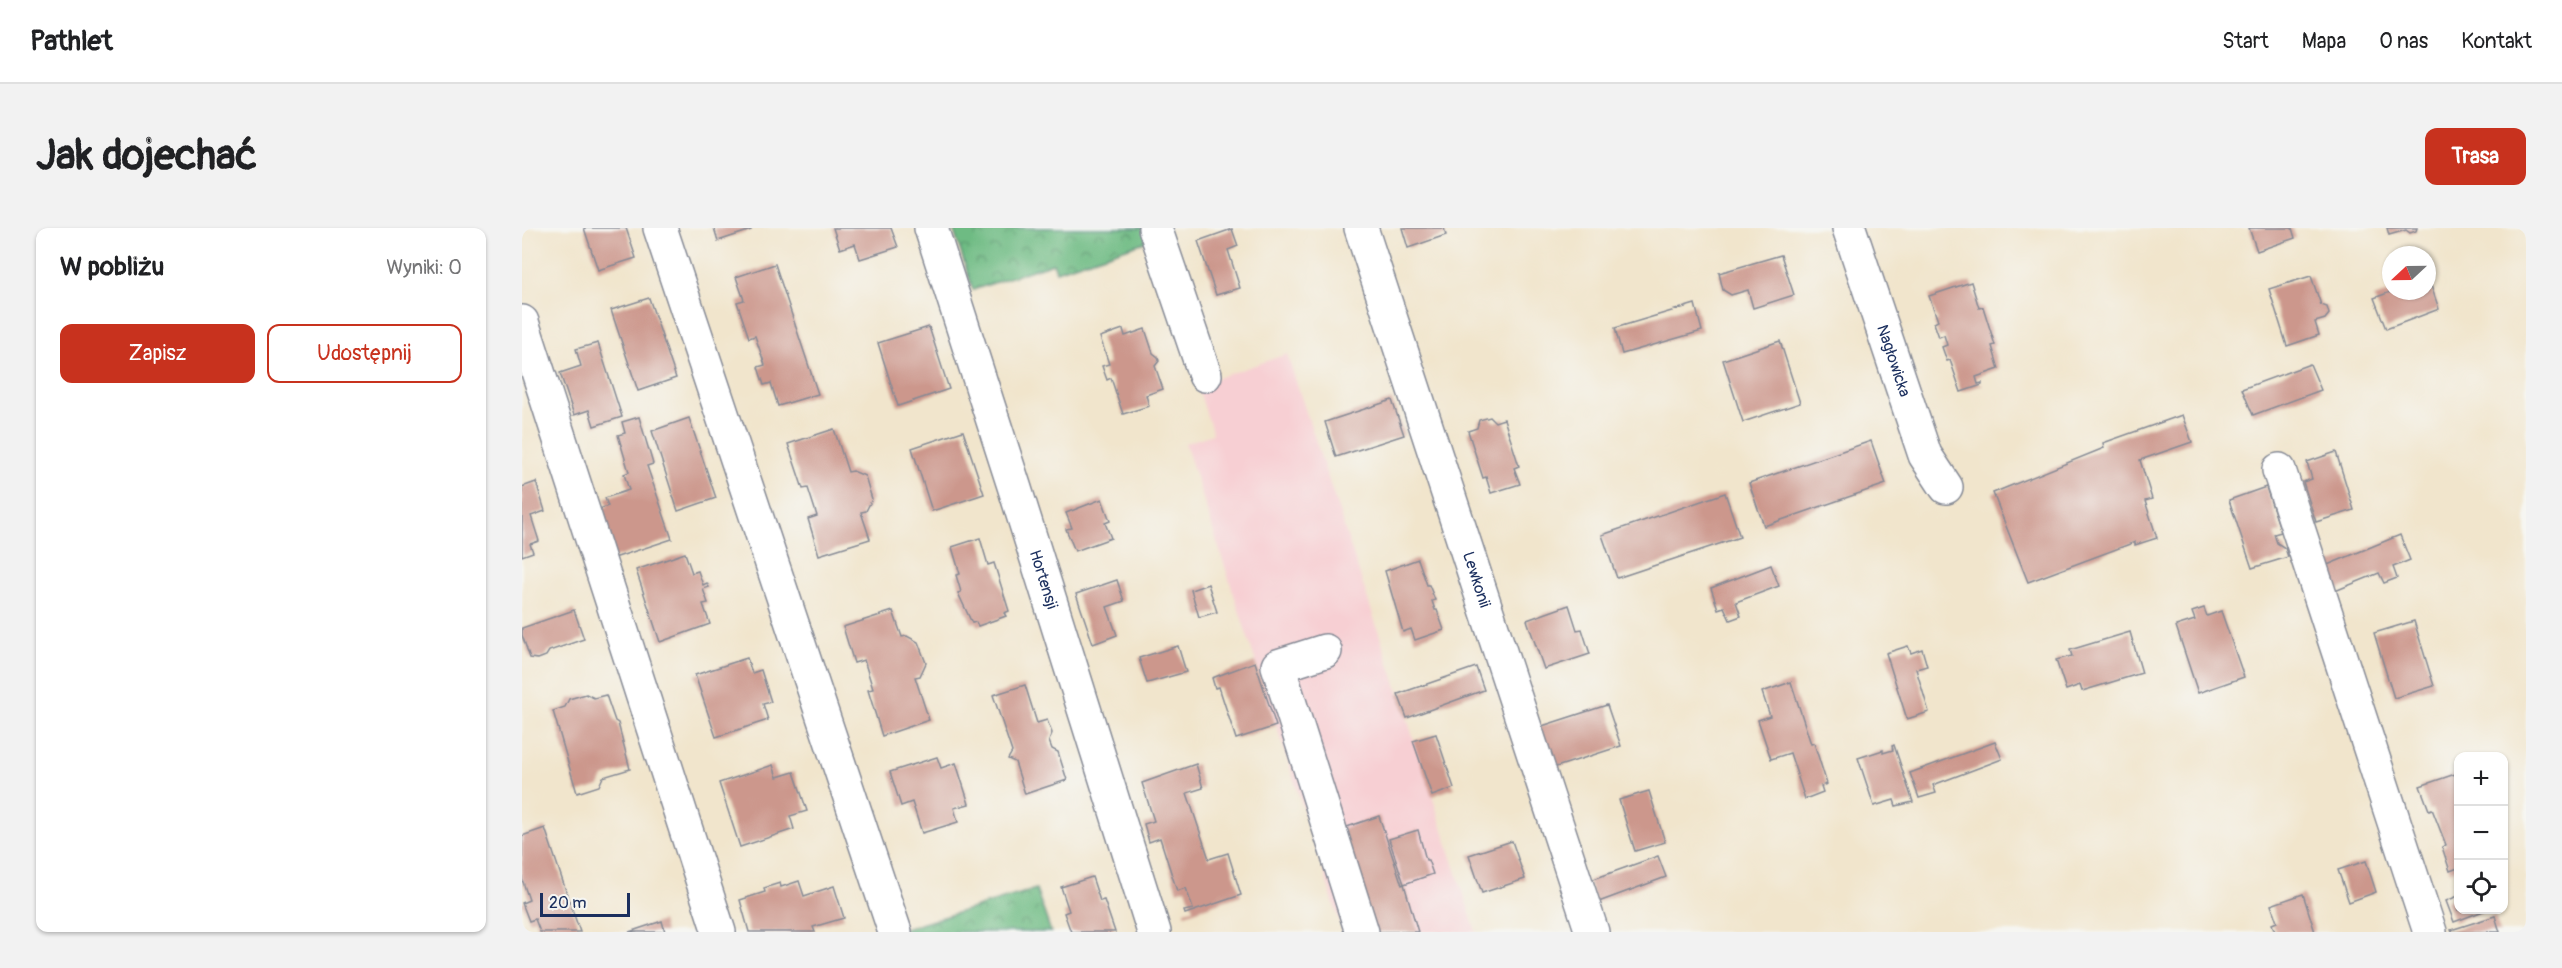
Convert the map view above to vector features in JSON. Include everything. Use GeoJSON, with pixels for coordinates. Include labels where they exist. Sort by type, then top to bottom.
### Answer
{"type":"FeatureCollection","features":[{"type":"Feature","properties":{"kind":"street"},"geometry":{"type":"LineString","coordinates":[[660,228],[895,932]]}},
{"type":"Feature","properties":{"kind":"street","name":"Hortensji"},"geometry":{"type":"LineString","coordinates":[[931,228],[1154,932]]}},
{"type":"Feature","properties":{"kind":"street"},"geometry":{"type":"LineString","coordinates":[[1155,228],[1205,375]]}},
{"type":"Feature","properties":{"kind":"street","name":"Lewkonii"},"geometry":{"type":"LineString","coordinates":[[1361,228],[1592,932]]}},
{"type":"Feature","properties":{"kind":"street","name":"Nagłowicka"},"geometry":{"type":"LineString","coordinates":[[1849,228],[1925,455],[1946,486]]}},
{"type":"Feature","properties":{"kind":"street"},"geometry":{"type":"LineString","coordinates":[[522,322],[719,932]]}},
{"type":"Feature","properties":{"kind":"street"},"geometry":{"type":"LineString","coordinates":[[2278,470],[2430,932]]}},
{"type":"Feature","properties":{"kind":"street"},"geometry":{"type":"LineString","coordinates":[[1325,651],[1278,666],[1362,932]]}},
{"type":"Feature","properties":{"kind":"shaded area"},"geometry":{"type":"Polygon","coordinates":[[[1287,354],[1476,932],[1343,932],[1185,443],[1213,434],[1197,385],[1287,354]]]}},
{"type":"Feature","properties":{"kind":"green space"},"geometry":{"type":"Polygon","coordinates":[[[953,228],[1147,228],[1151,240],[1056,271],[1053,263],[973,290],[953,228]]]}},
{"type":"Feature","properties":{"kind":"green space"},"geometry":{"type":"Polygon","coordinates":[[[1036,889],[1051,932],[905,932],[904,929],[1036,889]]]}},
{"type":"Feature","properties":{"kind":"building"},"geometry":{"type":"Polygon","coordinates":[[[584,228],[626,228],[636,258],[598,270],[584,228]]]}},
{"type":"Feature","properties":{"kind":"building"},"geometry":{"type":"Polygon","coordinates":[[[714,228],[750,228],[751,230],[718,241],[714,228]]]}},
{"type":"Feature","properties":{"kind":"building"},"geometry":{"type":"Polygon","coordinates":[[[833,228],[891,228],[898,247],[860,259],[855,244],[840,249],[833,228]]]}},
{"type":"Feature","properties":{"kind":"building"},"geometry":{"type":"Polygon","coordinates":[[[1402,228],[1444,228],[1446,235],[1408,248],[1402,228]]]}},
{"type":"Feature","properties":{"kind":"building"},"geometry":{"type":"Polygon","coordinates":[[[2249,228],[2292,228],[2295,238],[2257,251],[2249,228]]]}},
{"type":"Feature","properties":{"kind":"building"},"geometry":{"type":"Polygon","coordinates":[[[2387,228],[2417,228],[2416,231],[2410,233],[2406,230],[2389,235],[2387,228]]]}},
{"type":"Feature","properties":{"kind":"building"},"geometry":{"type":"Polygon","coordinates":[[[1232,229],[1238,246],[1228,250],[1240,288],[1216,295],[1198,241],[1232,229]]]}},
{"type":"Feature","properties":{"kind":"building"},"geometry":{"type":"Polygon","coordinates":[[[1781,255],[1794,295],[1753,308],[1748,290],[1731,295],[1723,290],[1719,273],[1781,255]]]}},
{"type":"Feature","properties":{"kind":"building"},"geometry":{"type":"Polygon","coordinates":[[[775,264],[818,394],[778,406],[771,383],[764,385],[758,367],[765,365],[755,336],[749,338],[737,302],[744,300],[736,277],[775,264]]]}},
{"type":"Feature","properties":{"kind":"building"},"geometry":{"type":"Polygon","coordinates":[[[2311,276],[2321,305],[2327,307],[2329,314],[2325,319],[2315,322],[2319,335],[2287,346],[2269,289],[2311,276]]]}},
{"type":"Feature","properties":{"kind":"building"},"geometry":{"type":"Polygon","coordinates":[[[1971,282],[1979,308],[1983,307],[1995,345],[1992,346],[1999,369],[1976,377],[1978,384],[1982,383],[1982,385],[1961,392],[1950,360],[1947,361],[1942,347],[1947,345],[1944,335],[1939,337],[1934,323],[1938,321],[1929,296],[1971,282]]]}},
{"type":"Feature","properties":{"kind":"building"},"geometry":{"type":"Polygon","coordinates":[[[2382,295],[2382,300],[2436,300],[2439,309],[2386,329],[2374,298],[2382,295]]]}},
{"type":"Feature","properties":{"kind":"building"},"geometry":{"type":"Polygon","coordinates":[[[649,298],[676,378],[638,391],[611,310],[649,298]]]}},
{"type":"Feature","properties":{"kind":"building"},"geometry":{"type":"Polygon","coordinates":[[[1695,304],[1702,331],[1622,354],[1615,328],[1695,304]]]}},
{"type":"Feature","properties":{"kind":"building"},"geometry":{"type":"Polygon","coordinates":[[[929,327],[949,389],[898,406],[878,343],[929,327]]]}},
{"type":"Feature","properties":{"kind":"building"},"geometry":{"type":"Polygon","coordinates":[[[1123,329],[1125,336],[1145,329],[1153,353],[1158,357],[1159,361],[1155,366],[1163,389],[1146,395],[1149,406],[1123,414],[1111,378],[1107,380],[1102,366],[1109,364],[1100,337],[1123,329]]]}},
{"type":"Feature","properties":{"kind":"building"},"geometry":{"type":"Polygon","coordinates":[[[1780,341],[1800,403],[1743,422],[1723,360],[1780,341]]]}},
{"type":"Feature","properties":{"kind":"building"},"geometry":{"type":"Polygon","coordinates":[[[598,343],[622,417],[594,426],[589,410],[574,415],[560,373],[581,366],[576,349],[598,343]]]}},
{"type":"Feature","properties":{"kind":"building"},"geometry":{"type":"Polygon","coordinates":[[[2310,364],[2321,390],[2253,415],[2242,389],[2310,364]]]}},
{"type":"Feature","properties":{"kind":"building"},"geometry":{"type":"Polygon","coordinates":[[[1392,400],[1404,435],[1336,457],[1325,422],[1392,400]]]}},
{"type":"Feature","properties":{"kind":"building"},"geometry":{"type":"Polygon","coordinates":[[[2182,415],[2192,442],[2140,460],[2152,499],[2145,501],[2157,538],[2135,545],[2135,542],[2028,582],[1993,493],[2104,448],[2103,443],[2182,415]]]}},
{"type":"Feature","properties":{"kind":"building"},"geometry":{"type":"Polygon","coordinates":[[[639,417],[653,464],[647,466],[672,539],[611,559],[594,511],[608,506],[605,498],[629,490],[624,474],[629,472],[618,435],[625,433],[622,422],[639,417]]]}},
{"type":"Feature","properties":{"kind":"building"},"geometry":{"type":"Polygon","coordinates":[[[1490,417],[1495,422],[1504,419],[1519,466],[1514,468],[1520,484],[1491,493],[1486,477],[1483,478],[1468,431],[1477,428],[1479,420],[1490,417]]]}},
{"type":"Feature","properties":{"kind":"building"},"geometry":{"type":"Polygon","coordinates":[[[689,418],[716,498],[678,511],[652,431],[689,418]]]}},
{"type":"Feature","properties":{"kind":"building"},"geometry":{"type":"Polygon","coordinates":[[[834,429],[848,472],[853,471],[865,476],[872,499],[866,511],[861,512],[870,539],[819,555],[808,519],[817,516],[808,488],[803,489],[788,444],[834,429]]]}},
{"type":"Feature","properties":{"kind":"building"},"geometry":{"type":"Polygon","coordinates":[[[963,431],[984,494],[932,511],[912,448],[963,431]]]}},
{"type":"Feature","properties":{"kind":"building"},"geometry":{"type":"Polygon","coordinates":[[[1871,441],[1886,484],[1764,526],[1749,483],[1871,441]]]}},
{"type":"Feature","properties":{"kind":"building"},"geometry":{"type":"Polygon","coordinates":[[[2336,452],[2354,510],[2316,522],[2303,482],[2312,479],[2307,462],[2336,452]]]}},
{"type":"Feature","properties":{"kind":"building"},"geometry":{"type":"Polygon","coordinates":[[[536,482],[545,511],[531,516],[539,541],[530,544],[533,552],[522,556],[522,487],[536,482]]]}},
{"type":"Feature","properties":{"kind":"building"},"geometry":{"type":"Polygon","coordinates":[[[2266,487],[2281,532],[2274,534],[2277,543],[2285,548],[2288,557],[2252,568],[2229,500],[2266,487]]]}},
{"type":"Feature","properties":{"kind":"building"},"geometry":{"type":"Polygon","coordinates":[[[1725,493],[1740,537],[1617,578],[1602,535],[1725,493]]]}},
{"type":"Feature","properties":{"kind":"building"},"geometry":{"type":"Polygon","coordinates":[[[1102,499],[1110,521],[1105,523],[1111,538],[1075,551],[1066,529],[1072,528],[1066,513],[1102,499]]]}},
{"type":"Feature","properties":{"kind":"building"},"geometry":{"type":"Polygon","coordinates":[[[2400,535],[2410,560],[2393,567],[2397,578],[2384,583],[2379,573],[2335,591],[2325,566],[2400,535]]]}},
{"type":"Feature","properties":{"kind":"building"},"geometry":{"type":"Polygon","coordinates":[[[980,538],[988,565],[994,563],[1009,611],[1004,613],[1006,616],[978,626],[976,622],[972,623],[958,593],[961,592],[956,575],[960,574],[952,547],[980,538]]]}},
{"type":"Feature","properties":{"kind":"building"},"geometry":{"type":"Polygon","coordinates":[[[685,553],[692,573],[698,571],[703,585],[707,583],[709,587],[703,589],[708,603],[703,604],[710,624],[660,642],[636,570],[685,553]]]}},
{"type":"Feature","properties":{"kind":"building"},"geometry":{"type":"Polygon","coordinates":[[[1418,559],[1435,600],[1432,601],[1444,630],[1415,640],[1411,629],[1403,632],[1385,571],[1418,559]]]}},
{"type":"Feature","properties":{"kind":"building"},"geometry":{"type":"Polygon","coordinates":[[[1771,565],[1779,586],[1736,602],[1741,616],[1730,620],[1724,607],[1718,609],[1711,588],[1771,565]]]}},
{"type":"Feature","properties":{"kind":"building"},"geometry":{"type":"Polygon","coordinates":[[[1117,580],[1124,601],[1107,607],[1117,635],[1093,644],[1076,594],[1117,580]]]}},
{"type":"Feature","properties":{"kind":"building"},"geometry":{"type":"Polygon","coordinates":[[[1208,584],[1217,612],[1199,617],[1191,590],[1208,584]]]}},
{"type":"Feature","properties":{"kind":"building"},"geometry":{"type":"Polygon","coordinates":[[[1569,605],[1577,630],[1582,629],[1590,654],[1544,669],[1527,620],[1569,605]]]}},
{"type":"Feature","properties":{"kind":"building"},"geometry":{"type":"Polygon","coordinates":[[[2204,608],[2207,616],[2221,611],[2244,677],[2198,693],[2176,626],[2195,620],[2192,612],[2204,608]]]}},
{"type":"Feature","properties":{"kind":"building"},"geometry":{"type":"Polygon","coordinates":[[[574,610],[584,639],[549,651],[546,656],[538,659],[530,658],[522,635],[522,628],[574,610]]]}},
{"type":"Feature","properties":{"kind":"building"},"geometry":{"type":"Polygon","coordinates":[[[893,611],[902,637],[907,636],[918,642],[926,663],[920,676],[915,677],[929,720],[882,736],[868,690],[873,689],[864,660],[854,663],[843,627],[893,611]]]}},
{"type":"Feature","properties":{"kind":"building"},"geometry":{"type":"Polygon","coordinates":[[[2414,621],[2434,686],[2394,698],[2374,633],[2414,621]]]}},
{"type":"Feature","properties":{"kind":"building"},"geometry":{"type":"Polygon","coordinates":[[[2130,632],[2142,673],[2082,691],[2080,685],[2066,690],[2056,660],[2072,656],[2070,650],[2130,632]]]}},
{"type":"Feature","properties":{"kind":"building"},"geometry":{"type":"Polygon","coordinates":[[[1178,646],[1186,672],[1147,683],[1139,658],[1178,646]]]}},
{"type":"Feature","properties":{"kind":"building"},"geometry":{"type":"Polygon","coordinates":[[[1908,646],[1911,653],[1922,649],[1927,666],[1916,669],[1929,712],[1907,719],[1886,653],[1908,646]]]}},
{"type":"Feature","properties":{"kind":"building"},"geometry":{"type":"Polygon","coordinates":[[[747,658],[752,673],[761,670],[771,702],[763,704],[768,720],[716,737],[695,675],[747,658]]]}},
{"type":"Feature","properties":{"kind":"building"},"geometry":{"type":"Polygon","coordinates":[[[1255,662],[1276,726],[1236,739],[1219,687],[1215,688],[1212,678],[1255,662]]]}},
{"type":"Feature","properties":{"kind":"building"},"geometry":{"type":"Polygon","coordinates":[[[1476,667],[1484,690],[1407,718],[1398,694],[1476,667]]]}},
{"type":"Feature","properties":{"kind":"building"},"geometry":{"type":"Polygon","coordinates":[[[1791,682],[1827,784],[1821,786],[1823,792],[1805,799],[1790,753],[1771,759],[1758,720],[1770,716],[1762,692],[1791,682]]]}},
{"type":"Feature","properties":{"kind":"building"},"geometry":{"type":"Polygon","coordinates":[[[1025,685],[1037,723],[1047,720],[1052,733],[1049,741],[1052,749],[1058,752],[1067,780],[1025,794],[1015,762],[1008,759],[1012,752],[993,695],[1025,685]]]}},
{"type":"Feature","properties":{"kind":"building"},"geometry":{"type":"Polygon","coordinates":[[[586,694],[594,698],[606,695],[615,721],[618,723],[630,769],[603,777],[599,786],[577,793],[553,711],[565,707],[569,699],[586,694]]]}},
{"type":"Feature","properties":{"kind":"building"},"geometry":{"type":"Polygon","coordinates":[[[1607,705],[1621,746],[1553,768],[1539,727],[1607,705]]]}},
{"type":"Feature","properties":{"kind":"building"},"geometry":{"type":"Polygon","coordinates":[[[1436,734],[1454,788],[1432,796],[1413,741],[1436,734]]]}},
{"type":"Feature","properties":{"kind":"building"},"geometry":{"type":"Polygon","coordinates":[[[1995,742],[2002,759],[1933,785],[1936,793],[1919,798],[1910,773],[1995,742]]]}},
{"type":"Feature","properties":{"kind":"building"},"geometry":{"type":"Polygon","coordinates":[[[1894,745],[1913,802],[1896,806],[1894,800],[1874,806],[1858,758],[1883,750],[1883,753],[1893,750],[1894,745]]]}},
{"type":"Feature","properties":{"kind":"building"},"geometry":{"type":"Polygon","coordinates":[[[937,757],[941,768],[956,763],[969,804],[954,808],[958,822],[922,833],[912,802],[901,806],[890,772],[937,757]]]}},
{"type":"Feature","properties":{"kind":"building"},"geometry":{"type":"Polygon","coordinates":[[[1196,764],[1203,788],[1187,793],[1209,859],[1228,853],[1241,895],[1185,914],[1184,911],[1193,909],[1186,888],[1177,891],[1160,838],[1149,842],[1144,824],[1154,821],[1142,783],[1196,764]]]}},
{"type":"Feature","properties":{"kind":"building"},"geometry":{"type":"Polygon","coordinates":[[[773,765],[777,777],[794,772],[807,811],[790,816],[794,829],[740,847],[719,783],[773,765]]]}},
{"type":"Feature","properties":{"kind":"building"},"geometry":{"type":"Polygon","coordinates":[[[2454,774],[2454,870],[2450,871],[2442,847],[2446,845],[2420,786],[2454,774]]]}},
{"type":"Feature","properties":{"kind":"building"},"geometry":{"type":"Polygon","coordinates":[[[1649,791],[1665,842],[1635,851],[1619,800],[1649,791]]]}},
{"type":"Feature","properties":{"kind":"building"},"geometry":{"type":"Polygon","coordinates":[[[1379,816],[1402,885],[1404,884],[1418,932],[1374,932],[1341,829],[1379,816]]]}},
{"type":"Feature","properties":{"kind":"building"},"geometry":{"type":"Polygon","coordinates":[[[545,828],[580,932],[540,932],[535,919],[529,921],[522,903],[529,900],[522,879],[522,836],[545,828]]]}},
{"type":"Feature","properties":{"kind":"building"},"geometry":{"type":"Polygon","coordinates":[[[1418,830],[1426,860],[1433,874],[1404,884],[1389,839],[1418,830]]]}},
{"type":"Feature","properties":{"kind":"building"},"geometry":{"type":"Polygon","coordinates":[[[1512,841],[1525,879],[1482,893],[1469,855],[1512,841]]]}},
{"type":"Feature","properties":{"kind":"building"},"geometry":{"type":"Polygon","coordinates":[[[1658,856],[1666,877],[1596,903],[1588,881],[1658,856]]]}},
{"type":"Feature","properties":{"kind":"building"},"geometry":{"type":"Polygon","coordinates":[[[2366,861],[2376,892],[2349,902],[2338,870],[2366,861]]]}},
{"type":"Feature","properties":{"kind":"building"},"geometry":{"type":"Polygon","coordinates":[[[1092,877],[1100,901],[1104,900],[1115,932],[1071,932],[1064,913],[1069,911],[1061,887],[1092,877]]]}},
{"type":"Feature","properties":{"kind":"building"},"geometry":{"type":"Polygon","coordinates":[[[799,881],[804,896],[834,886],[844,918],[813,927],[815,932],[749,932],[740,900],[765,892],[764,888],[780,883],[781,887],[799,881]]]}},
{"type":"Feature","properties":{"kind":"building"},"geometry":{"type":"Polygon","coordinates":[[[2303,894],[2315,932],[2275,932],[2272,924],[2277,922],[2271,905],[2303,894]]]}},
{"type":"Feature","properties":{"kind":"building"},"geometry":{"type":"Polygon","coordinates":[[[2454,898],[2454,914],[2475,914],[2454,922],[2446,901],[2454,898]]]}},
{"type":"Feature","properties":{"kind":"building"},"geometry":{"type":"Polygon","coordinates":[[[2495,916],[2500,932],[2452,932],[2451,930],[2495,916]]]}},
{"type":"Feature","properties":{"kind":"building"},"geometry":{"type":"Polygon","coordinates":[[[662,921],[665,932],[629,932],[662,921]]]}}]}
